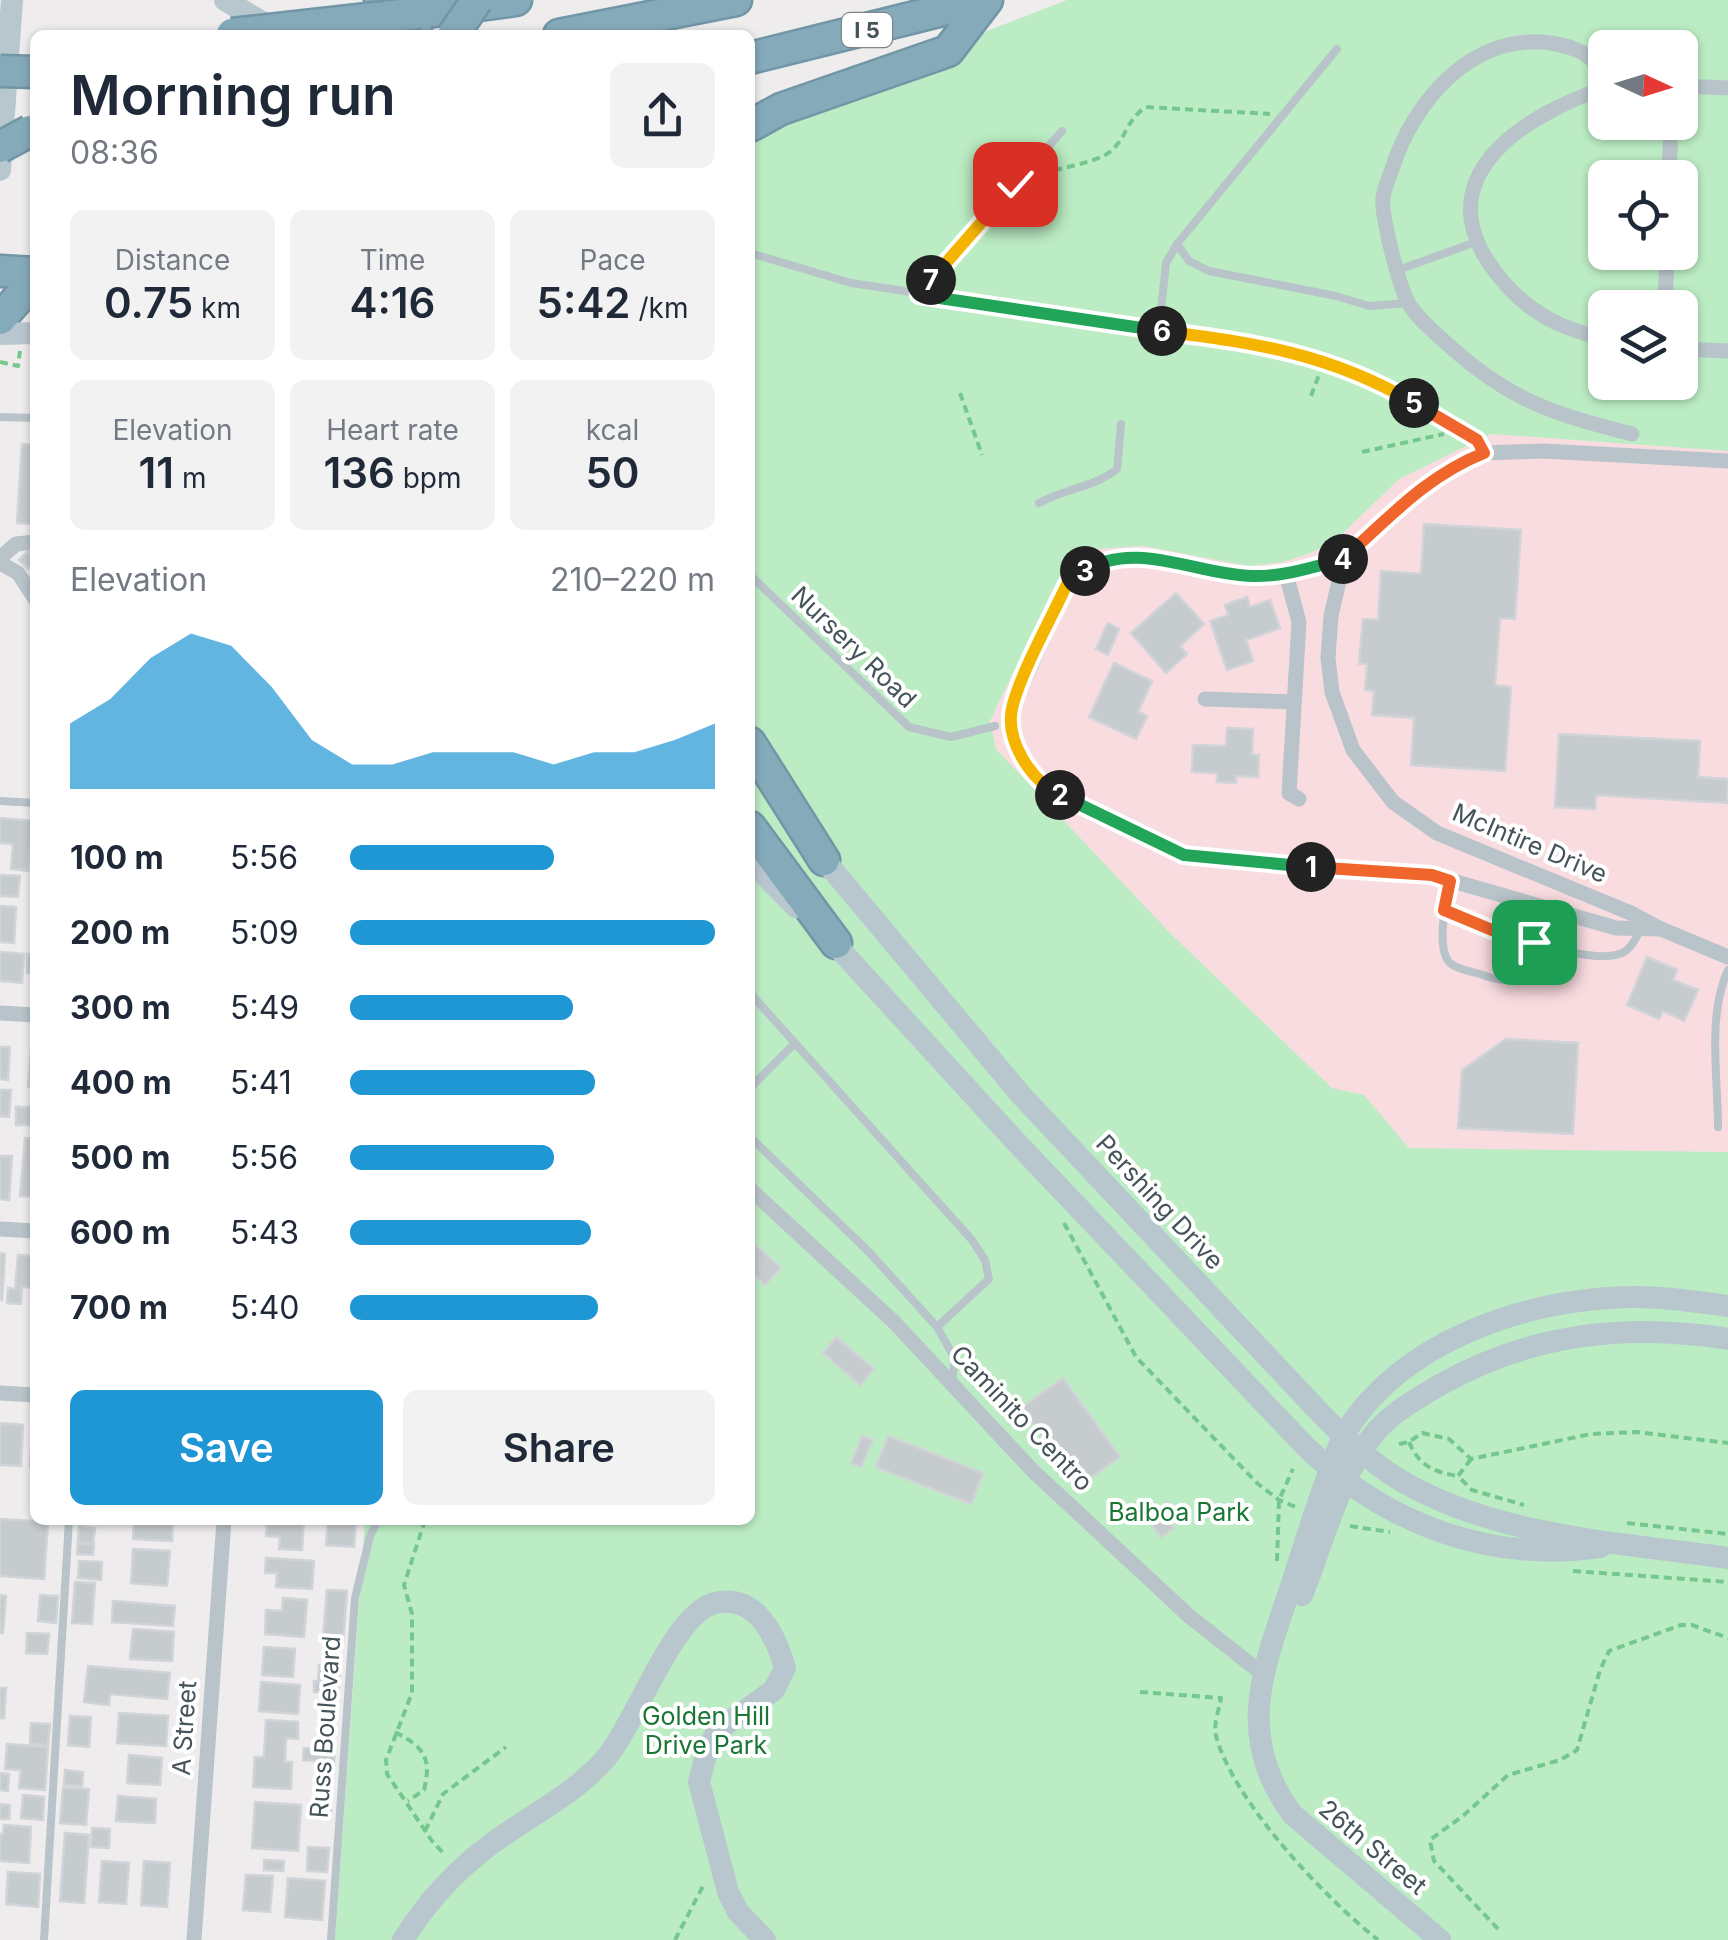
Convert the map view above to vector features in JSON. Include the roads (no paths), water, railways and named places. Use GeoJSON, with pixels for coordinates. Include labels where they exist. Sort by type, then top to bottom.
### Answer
{"type":"FeatureCollection","features":[{"type":"Feature","properties":{"kind":"highway"},"geometry":{"type":"LineString","coordinates":[[380,0],[412,30]]}},
{"type":"Feature","properties":{"kind":"highway"},"geometry":{"type":"LineString","coordinates":[[457,30],[478,0]]}},
{"type":"Feature","properties":{"kind":"highway"},"geometry":{"type":"LineString","coordinates":[[265,30],[516,0]]}},
{"type":"Feature","properties":{"kind":"highway"},"geometry":{"type":"LineString","coordinates":[[584,30],[736,0]]}},
{"type":"Feature","properties":{"kind":"highway"},"geometry":{"type":"LineString","coordinates":[[755,123],[782,109],[948,51],[985,0]]}},
{"type":"Feature","properties":{"kind":"highway","name":"I 5"},"geometry":{"type":"LineString","coordinates":[[755,57],[985,0]]}},
{"type":"Feature","properties":{"kind":"highway"},"geometry":{"type":"LineString","coordinates":[[0,71],[30,72]]}},
{"type":"Feature","properties":{"kind":"highway"},"geometry":{"type":"LineString","coordinates":[[755,113],[782,109]]}},
{"type":"Feature","properties":{"kind":"highway"},"geometry":{"type":"LineString","coordinates":[[0,147],[22,131]]}},
{"type":"Feature","properties":{"kind":"highway"},"geometry":{"type":"LineString","coordinates":[[0,272],[30,275]]}},
{"type":"Feature","properties":{"kind":"highway"},"geometry":{"type":"LineString","coordinates":[[0,319],[30,282]]}},
{"type":"Feature","properties":{"kind":"highway"},"geometry":{"type":"LineString","coordinates":[[755,751],[824,860]]}},
{"type":"Feature","properties":{"kind":"highway"},"geometry":{"type":"LineString","coordinates":[[755,834],[836,942]]}},
{"type":"Feature","properties":{"kind":"main road"},"geometry":{"type":"LineString","coordinates":[[0,170],[12,0]]}},
{"type":"Feature","properties":{"kind":"main road"},"geometry":{"type":"LineString","coordinates":[[225,0],[275,30]]}},
{"type":"Feature","properties":{"kind":"main road"},"geometry":{"type":"LineString","coordinates":[[0,334],[30,334]]}},
{"type":"Feature","properties":{"kind":"main road","name":"Pershing Drive"},"geometry":{"type":"LineString","coordinates":[[755,770],[824,860],[1021,1095],[1362,1452],[1392,1476],[1448,1504],[1522,1526],[1625,1533],[1728,1558]]}},
{"type":"Feature","properties":{"kind":"main road","name":"Pershing Drive"},"geometry":{"type":"LineString","coordinates":[[755,865],[836,942],[1017,1143],[1338,1476],[1419,1523],[1473,1544],[1567,1552],[1625,1533]]}},
{"type":"Feature","properties":{"kind":"main road"},"geometry":{"type":"LineString","coordinates":[[1338,1476],[1343,1436],[1358,1411],[1392,1376],[1430,1351],[1504,1319],[1584,1300],[1637,1297],[1728,1306]]}},
{"type":"Feature","properties":{"kind":"main road"},"geometry":{"type":"LineString","coordinates":[[1338,1476],[1379,1428],[1402,1409],[1467,1370],[1518,1350],[1597,1332],[1681,1332],[1728,1339]]}},
{"type":"Feature","properties":{"kind":"main road","name":"26th Street"},"geometry":{"type":"LineString","coordinates":[[1338,1476],[1298,1607],[1264,1675],[1258,1696],[1263,1761],[1274,1790],[1292,1814],[1440,1940]]}},
{"type":"Feature","properties":{"kind":"main road"},"geometry":{"type":"LineString","coordinates":[[403,1940],[420,1913],[491,1844],[564,1798],[606,1758],[623,1735],[680,1630],[696,1613],[716,1603],[742,1606],[760,1617],[776,1638],[785,1668],[774,1690],[718,1730],[708,1747],[700,1782],[728,1892],[738,1912],[765,1940]]}},
{"type":"Feature","properties":{"kind":"street"},"geometry":{"type":"LineString","coordinates":[[1588,56],[1573,46],[1536,41],[1500,46],[1461,68],[1433,90],[1410,124],[1382,200],[1408,303],[1473,367],[1524,400],[1556,414],[1632,434]]}},
{"type":"Feature","properties":{"kind":"street"},"geometry":{"type":"LineString","coordinates":[[1698,87],[1728,88]]}},
{"type":"Feature","properties":{"kind":"street"},"geometry":{"type":"LineString","coordinates":[[1588,94],[1564,102],[1520,128],[1490,156],[1470,202],[1476,242],[1496,275],[1526,305],[1561,325],[1588,334]]}},
{"type":"Feature","properties":{"kind":"street"},"geometry":{"type":"LineString","coordinates":[[1698,350],[1728,351]]}},
{"type":"Feature","properties":{"kind":"street"},"geometry":{"type":"LineString","coordinates":[[1661,930],[1616,928],[1432,875],[1184,855],[1042,786],[1016,748],[1012,708],[1068,582],[1100,561],[1143,557],[1214,573],[1252,576],[1286,574],[1344,559],[1438,475],[1484,453],[1544,451],[1728,460]]}},
{"type":"Feature","properties":{"kind":"street"},"geometry":{"type":"LineString","coordinates":[[30,543],[16,544],[0,561],[18,573],[30,591]]}},
{"type":"Feature","properties":{"kind":"street","name":"McIntire Drive"},"geometry":{"type":"LineString","coordinates":[[1344,559],[1331,616],[1328,658],[1332,692],[1353,750],[1392,802],[1437,833],[1728,957]]}},
{"type":"Feature","properties":{"kind":"street"},"geometry":{"type":"LineString","coordinates":[[1286,574],[1299,622],[1289,793],[1299,799]]}},
{"type":"Feature","properties":{"kind":"street"},"geometry":{"type":"LineString","coordinates":[[1205,699],[1294,702]]}},
{"type":"Feature","properties":{"kind":"street"},"geometry":{"type":"LineString","coordinates":[[0,1013],[30,1015]]}},
{"type":"Feature","properties":{"kind":"street","name":"Caminito Centro"},"geometry":{"type":"LineString","coordinates":[[755,1195],[895,1323],[1033,1471],[1189,1616],[1264,1675]]}},
{"type":"Feature","properties":{"kind":"street"},"geometry":{"type":"LineString","coordinates":[[0,1229],[30,1231]]}},
{"type":"Feature","properties":{"kind":"street"},"geometry":{"type":"LineString","coordinates":[[0,1393],[30,1395]]}},
{"type":"Feature","properties":{"kind":"street","name":"A Street"},"geometry":{"type":"LineString","coordinates":[[194,1940],[224,1525]]}},
{"type":"Feature","properties":{"kind":"lane"},"geometry":{"type":"LineString","coordinates":[[1159,330],[1166,263],[1178,244],[1337,49]]}},
{"type":"Feature","properties":{"kind":"lane"},"geometry":{"type":"LineString","coordinates":[[919,295],[1062,131]]}},
{"type":"Feature","properties":{"kind":"lane"},"geometry":{"type":"LineString","coordinates":[[1398,270],[1476,242]]}},
{"type":"Feature","properties":{"kind":"lane"},"geometry":{"type":"LineString","coordinates":[[1178,244],[1189,262],[1210,271],[1369,306],[1408,303]]}},
{"type":"Feature","properties":{"kind":"lane"},"geometry":{"type":"LineString","coordinates":[[755,254],[850,283],[1250,342],[1302,354],[1376,381],[1477,440],[1484,453]]}},
{"type":"Feature","properties":{"kind":"lane"},"geometry":{"type":"LineString","coordinates":[[0,417],[30,418]]}},
{"type":"Feature","properties":{"kind":"lane"},"geometry":{"type":"LineString","coordinates":[[1039,503],[1104,480],[1117,469],[1121,424]]}},
{"type":"Feature","properties":{"kind":"lane","name":"Nursery Road"},"geometry":{"type":"LineString","coordinates":[[755,580],[909,727],[951,737],[995,726]]}},
{"type":"Feature","properties":{"kind":"lane"},"geometry":{"type":"LineString","coordinates":[[0,801],[30,803]]}},
{"type":"Feature","properties":{"kind":"lane"},"geometry":{"type":"LineString","coordinates":[[1450,881],[1443,945],[1453,966],[1496,980],[1520,979],[1534,942]]}},
{"type":"Feature","properties":{"kind":"lane"},"geometry":{"type":"LineString","coordinates":[[1444,910],[1492,930],[1575,953],[1615,956],[1628,950],[1641,929]]}},
{"type":"Feature","properties":{"kind":"lane"},"geometry":{"type":"LineString","coordinates":[[1718,1127],[1718,1006],[1728,970]]}},
{"type":"Feature","properties":{"kind":"lane"},"geometry":{"type":"LineString","coordinates":[[755,998],[972,1240],[985,1260],[989,1279],[937,1327]]}},
{"type":"Feature","properties":{"kind":"lane"},"geometry":{"type":"LineString","coordinates":[[755,1083],[795,1043]]}},
{"type":"Feature","properties":{"kind":"lane"},"geometry":{"type":"LineString","coordinates":[[755,1142],[869,1252],[937,1327],[955,1359],[952,1381]]}},
{"type":"Feature","properties":{"kind":"lane"},"geometry":{"type":"LineString","coordinates":[[44,1940],[69,1525]]}},
{"type":"Feature","properties":{"kind":"lane","name":"Russ Boulevard"},"geometry":{"type":"LineString","coordinates":[[331,1940],[355,1598],[376,1525]]}},
{"type":"Feature","properties":{"kind":"park label","name":"Balboa Park"},"geometry":{"type":"Point","coordinates":[1179,1512]}},
{"type":"Feature","properties":{"kind":"park label","name":"Golden Hill Drive Park"},"geometry":{"type":"Point","coordinates":[706,1730]}}]}
